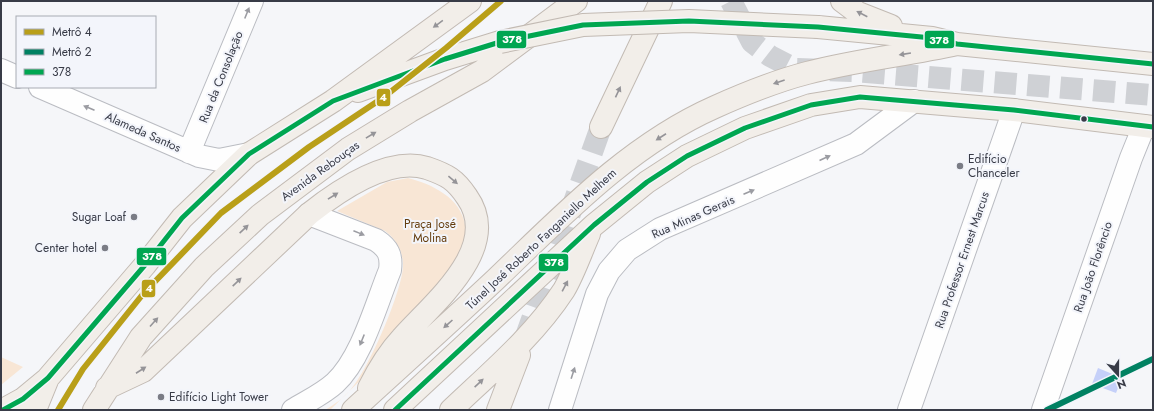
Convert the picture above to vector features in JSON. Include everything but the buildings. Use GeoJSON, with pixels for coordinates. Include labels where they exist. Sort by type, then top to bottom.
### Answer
{"type":"FeatureCollection","features":[{"type":"Feature","properties":{"kind":"main road"},"geometry":{"type":"LineString","coordinates":[[3,410],[23,399],[48,378],[145,265],[182,218],[249,154],[333,101],[470,1]]}},
{"type":"Feature","properties":{"kind":"main road","name":"Avenida Rebouças"},"geometry":{"type":"LineString","coordinates":[[107,388],[141,337],[204,267],[260,215],[348,149],[410,111],[482,71],[576,1]]}},
{"type":"Feature","properties":{"kind":"main road"},"geometry":{"type":"LineString","coordinates":[[602,127],[661,1]]}},
{"type":"Feature","properties":{"kind":"main road"},"geometry":{"type":"LineString","coordinates":[[842,1],[858,13],[883,24],[955,44]]}},
{"type":"Feature","properties":{"kind":"main road"},"geometry":{"type":"LineString","coordinates":[[333,101],[444,59],[500,42],[582,26],[689,22],[818,26],[932,38],[955,44],[1153,64]]}},
{"type":"Feature","properties":{"kind":"main road","name":"Túnel José Roberto Fanganiello Melhem"},"geometry":{"type":"LineString","coordinates":[[357,406],[452,320],[565,213],[635,153],[678,126],[747,94],[806,73],[955,44]]}},
{"type":"Feature","properties":{"kind":"main road","name":"Túnel José Roberto Fanganiello Melhem"},"geometry":{"type":"LineString","coordinates":[[395,410],[594,225],[647,182],[687,156],[745,128],[811,105],[853,98],[914,100],[1149,126]]}},
{"type":"Feature","properties":{"kind":"main road"},"geometry":{"type":"LineString","coordinates":[[94,410],[107,388],[143,371],[331,196],[378,172],[398,167],[423,167],[446,174],[459,186],[471,203],[477,220],[477,238],[472,255],[460,274],[385,359],[357,406]]}},
{"type":"Feature","properties":{"kind":"main road"},"geometry":{"type":"LineString","coordinates":[[451,410],[526,339],[548,314],[565,288],[594,225]]}},
{"type":"Feature","properties":{"kind":"main road"},"geometry":{"type":"LineString","coordinates":[[498,410],[519,355]]}},
{"type":"Feature","properties":{"kind":"main road"},"geometry":{"type":"LineString","coordinates":[[35,410],[48,378]]}},
{"type":"Feature","properties":{"kind":"street","name":"Rua da Consolação"},"geometry":{"type":"LineString","coordinates":[[189,152],[252,1]]}},
{"type":"Feature","properties":{"kind":"street"},"geometry":{"type":"LineString","coordinates":[[1,70],[16,77]]}},
{"type":"Feature","properties":{"kind":"street","name":"Alameda Santos"},"geometry":{"type":"LineString","coordinates":[[42,88],[199,156],[219,160],[249,154]]}},
{"type":"Feature","properties":{"kind":"street","name":"Rua Minas Gerais"},"geometry":{"type":"LineString","coordinates":[[560,410],[597,294],[609,271],[627,250],[660,229],[790,175],[856,144],[914,100]]}},
{"type":"Feature","properties":{"kind":"street","name":"Rua Professor Ernest Marcus"},"geometry":{"type":"LineString","coordinates":[[909,410],[1014,110]]}},
{"type":"Feature","properties":{"kind":"street","name":"Rua João Florêncio"},"geometry":{"type":"LineString","coordinates":[[1043,410],[1131,158],[1149,126]]}},
{"type":"Feature","properties":{"kind":"street"},"geometry":{"type":"LineString","coordinates":[[293,410],[333,385],[351,364],[390,270],[391,261],[387,250],[376,240],[310,214]]}},
{"type":"Feature","properties":{"kind":"green space","name":"Praça José Molina"},"geometry":{"type":"Polygon","coordinates":[[[408,178],[436,188],[452,200],[458,207],[466,228],[465,250],[375,366],[349,392],[375,348],[391,310],[401,277],[403,260],[398,246],[385,231],[337,211],[387,182],[408,178]]]}},
{"type":"Feature","properties":{"kind":"green space"},"geometry":{"type":"Polygon","coordinates":[[[1,357],[23,367],[1,385],[1,357]]]}},
{"type":"Feature","properties":{"kind":"green space"},"geometry":{"type":"Polygon","coordinates":[[[342,398],[330,410],[325,410],[336,403],[342,398]]]}},
{"type":"Feature","properties":{"kind":"water"},"geometry":{"type":"Polygon","coordinates":[[[1098,368],[1122,378],[1116,393],[1092,384],[1098,368]]]}},
{"type":"Feature","properties":{"kind":"tunnel"},"geometry":{"type":"LineString","coordinates":[[731,1],[752,42],[770,56],[795,69],[853,71],[1153,95]]}},
{"type":"Feature","properties":{"kind":"tunnel"},"geometry":{"type":"LineString","coordinates":[[525,339],[601,127]]}},
{"type":"Feature","properties":{"kind":"metro line","name":"4"},"geometry":{"type":"LineString","coordinates":[[58,410],[83,369],[143,294],[221,213],[309,147],[384,97],[446,48],[501,1]]}},
{"type":"Feature","properties":{"kind":"metro line","name":"2"},"geometry":{"type":"LineString","coordinates":[[1047,410],[1153,359]]}},
{"type":"Feature","properties":{"kind":"transit line","name":"378"},"geometry":{"type":"LineString","coordinates":[[3,410],[23,399],[48,378],[145,265],[182,218],[249,154],[333,101],[445,59],[500,42],[583,25],[689,21],[818,27],[932,38],[957,44],[1153,64]]}},
{"type":"Feature","properties":{"kind":"transit line","name":"378"},"geometry":{"type":"LineString","coordinates":[[395,410],[594,225],[647,182],[687,156],[745,128],[811,105],[860,97],[1014,110],[1153,127]]}},
{"type":"Feature","properties":{"kind":"place","name":"Edifício Chanceler"},"geometry":{"type":"Point","coordinates":[960,166]}},
{"type":"Feature","properties":{"kind":"place","name":"Sugar Loaf"},"geometry":{"type":"Point","coordinates":[134,217]}},
{"type":"Feature","properties":{"kind":"place","name":"Center hotel"},"geometry":{"type":"Point","coordinates":[105,248]}},
{"type":"Feature","properties":{"kind":"place","name":"Edifício Light Tower"},"geometry":{"type":"Point","coordinates":[161,397]}}]}
